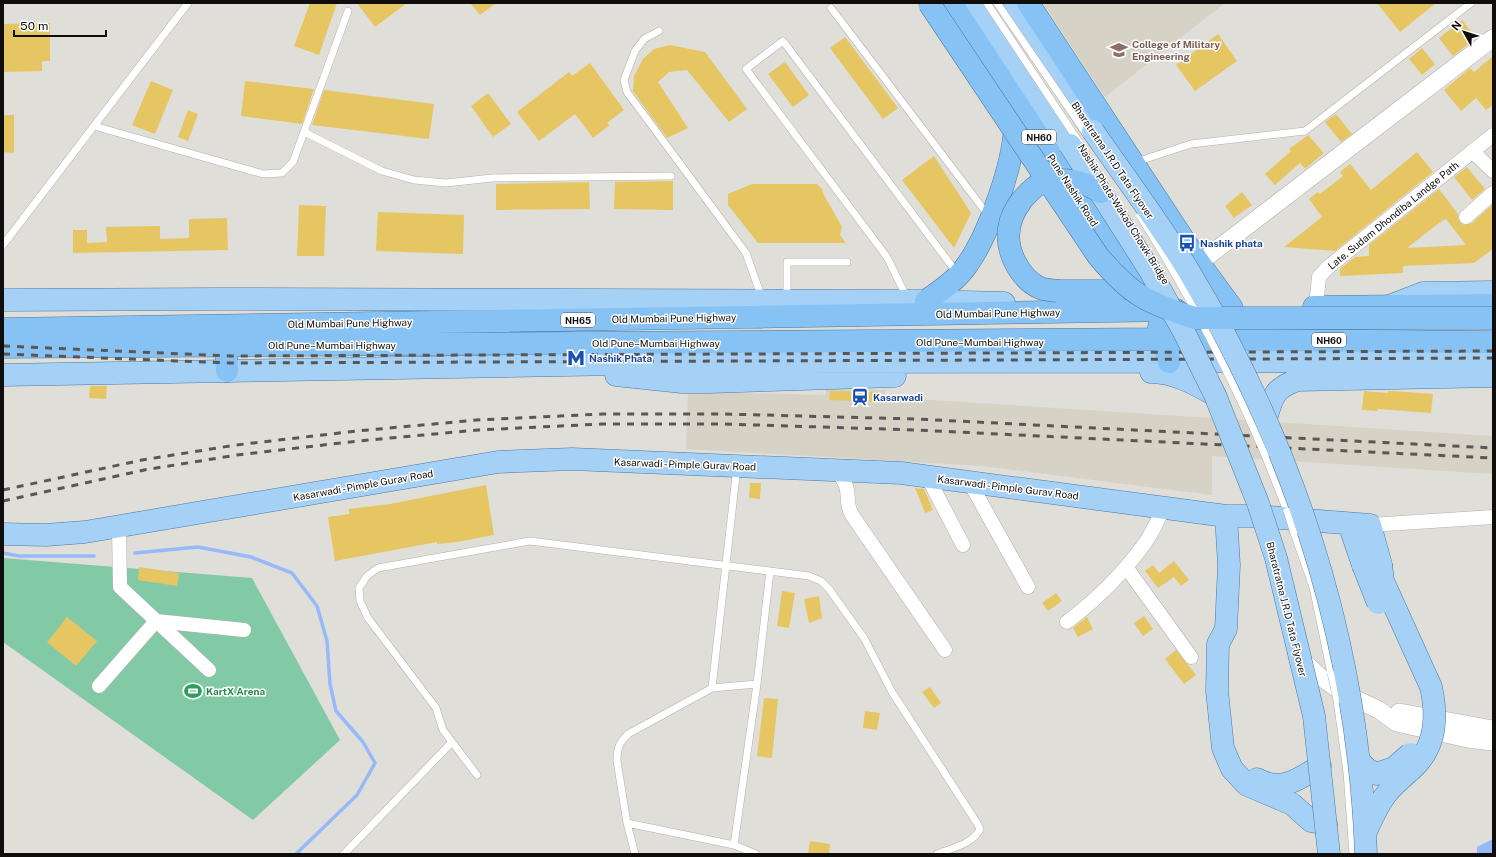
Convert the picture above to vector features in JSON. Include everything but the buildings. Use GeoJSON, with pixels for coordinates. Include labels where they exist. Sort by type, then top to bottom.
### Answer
{"type":"FeatureCollection","features":[{"type":"Feature","properties":{"kind":"highway"},"geometry":{"type":"LineString","coordinates":[[929,3],[1098,256],[1118,280],[1138,296],[1164,309],[1195,318],[1493,318]]}},
{"type":"Feature","properties":{"kind":"highway","name":"Pune Nashik Road"},"geometry":{"type":"LineString","coordinates":[[951,3],[1153,311],[1162,335],[1169,362]]}},
{"type":"Feature","properties":{"kind":"highway"},"geometry":{"type":"LineString","coordinates":[[1028,3],[1199,263],[1232,308]]}},
{"type":"Feature","properties":{"kind":"highway"},"geometry":{"type":"LineString","coordinates":[[918,301],[950,284],[967,266],[983,240],[1006,173],[1014,136],[1011,110],[1002,79]]}},
{"type":"Feature","properties":{"kind":"highway"},"geometry":{"type":"LineString","coordinates":[[1109,185],[1089,184],[1070,180],[1055,180],[1039,185],[1028,193],[1016,208],[1009,223],[1008,237],[1010,252],[1018,268],[1026,278],[1040,288],[1058,291],[1110,291],[1136,286]]}},
{"type":"Feature","properties":{"kind":"highway"},"geometry":{"type":"LineString","coordinates":[[1162,335],[1168,327],[1186,317],[1199,263]]}},
{"type":"Feature","properties":{"kind":"highway"},"geometry":{"type":"LineString","coordinates":[[1110,291],[1126,311]]}},
{"type":"Feature","properties":{"kind":"highway","name":"Old Mumbai Pune Highway"},"geometry":{"type":"LineString","coordinates":[[3,329],[1126,311],[1153,311],[1186,317],[1232,308],[1493,305]]}},
{"type":"Feature","properties":{"kind":"highway","name":"Old Pune–Mumbai Highway"},"geometry":{"type":"LineString","coordinates":[[3,347],[1139,340],[1162,335]]}},
{"type":"Feature","properties":{"kind":"highway","name":"NH60"},"geometry":{"type":"LineString","coordinates":[[1162,335],[1493,342]]}},
{"type":"Feature","properties":{"kind":"highway"},"geometry":{"type":"LineString","coordinates":[[226,346],[227,371]]}},
{"type":"Feature","properties":{"kind":"main road","name":"Bharatratna J.R.D Tata Flyover"},"geometry":{"type":"LineString","coordinates":[[976,3],[1082,141],[1186,267],[1224,335],[1266,419],[1289,474],[1313,543],[1333,610],[1354,716],[1366,844]]}},
{"type":"Feature","properties":{"kind":"main road","name":"Bharatratna J.R.D Tata Flyover"},"geometry":{"type":"LineString","coordinates":[[1009,3],[1082,141],[1109,185],[1153,276],[1185,334],[1215,395],[1258,504],[1276,558],[1314,716],[1329,854]]}},
{"type":"Feature","properties":{"kind":"main road"},"geometry":{"type":"LineString","coordinates":[[1389,306],[1423,293],[1493,292]]}},
{"type":"Feature","properties":{"kind":"main road"},"geometry":{"type":"LineString","coordinates":[[3,300],[208,299],[918,301],[1075,305],[1126,311]]}},
{"type":"Feature","properties":{"kind":"main road"},"geometry":{"type":"LineString","coordinates":[[3,375],[886,361],[1169,362],[1493,360]]}},
{"type":"Feature","properties":{"kind":"main road"},"geometry":{"type":"LineString","coordinates":[[591,365],[616,376],[682,382],[892,376],[1157,372],[1178,377],[1215,395]]}},
{"type":"Feature","properties":{"kind":"main road"},"geometry":{"type":"LineString","coordinates":[[1266,419],[1270,402],[1277,390],[1287,383],[1298,380],[1493,376]]}},
{"type":"Feature","properties":{"kind":"main road","name":"Kasarwadi - Pimple Gurav Road"},"geometry":{"type":"LineString","coordinates":[[3,534],[46,535],[85,532],[498,462],[572,459],[901,473],[1226,516],[1263,514],[1360,524]]}},
{"type":"Feature","properties":{"kind":"main road"},"geometry":{"type":"LineString","coordinates":[[1226,516],[1229,565],[1226,629],[1218,644],[1217,691],[1223,748],[1230,766],[1241,781],[1253,789],[1292,804],[1311,821],[1326,824]]}},
{"type":"Feature","properties":{"kind":"main road"},"geometry":{"type":"LineString","coordinates":[[1360,524],[1372,565],[1383,581],[1431,687],[1436,722],[1429,746],[1417,764],[1387,793],[1376,810],[1366,844]]}},
{"type":"Feature","properties":{"kind":"main road"},"geometry":{"type":"LineString","coordinates":[[1359,761],[1367,770],[1376,774],[1394,768],[1406,759],[1419,742],[1425,721],[1423,702],[1419,687],[1369,583],[1372,565]]}},
{"type":"Feature","properties":{"kind":"main road"},"geometry":{"type":"LineString","coordinates":[[1226,629],[1233,643],[1231,685],[1235,743],[1238,756],[1245,769],[1262,782],[1280,785],[1289,784],[1320,766]]}},
{"type":"Feature","properties":{"kind":"street"},"geometry":{"type":"LineString","coordinates":[[1199,263],[1493,38]]}},
{"type":"Feature","properties":{"kind":"street","name":"Late. Sudam Dhondiba Landge Path"},"geometry":{"type":"LineString","coordinates":[[1316,307],[1319,277],[1327,268],[1493,135]]}},
{"type":"Feature","properties":{"kind":"street"},"geometry":{"type":"LineString","coordinates":[[1472,151],[1493,171]]}},
{"type":"Feature","properties":{"kind":"street"},"geometry":{"type":"LineString","coordinates":[[1466,217],[1493,193]]}},
{"type":"Feature","properties":{"kind":"street"},"geometry":{"type":"LineString","coordinates":[[838,470],[848,491],[847,507],[945,650]]}},
{"type":"Feature","properties":{"kind":"street"},"geometry":{"type":"LineString","coordinates":[[927,476],[963,545]]}},
{"type":"Feature","properties":{"kind":"street"},"geometry":{"type":"LineString","coordinates":[[969,481],[1028,587]]}},
{"type":"Feature","properties":{"kind":"street"},"geometry":{"type":"LineString","coordinates":[[1067,622],[1095,600],[1126,567],[1146,542],[1164,507]]}},
{"type":"Feature","properties":{"kind":"street"},"geometry":{"type":"LineString","coordinates":[[1263,514],[1267,548],[1285,628],[1295,653],[1318,675],[1341,692],[1379,710],[1397,723],[1468,739],[1493,742]]}},
{"type":"Feature","properties":{"kind":"street"},"geometry":{"type":"LineString","coordinates":[[1360,524],[1493,517]]}},
{"type":"Feature","properties":{"kind":"street"},"geometry":{"type":"LineString","coordinates":[[119,526],[120,587],[209,670]]}},
{"type":"Feature","properties":{"kind":"street"},"geometry":{"type":"LineString","coordinates":[[1126,567],[1191,657]]}},
{"type":"Feature","properties":{"kind":"street"},"geometry":{"type":"LineString","coordinates":[[156,621],[244,630]]}},
{"type":"Feature","properties":{"kind":"street"},"geometry":{"type":"LineString","coordinates":[[99,686],[156,621]]}},
{"type":"Feature","properties":{"kind":"street"},"geometry":{"type":"LineString","coordinates":[[1379,710],[1402,712],[1493,729]]}},
{"type":"Feature","properties":{"kind":"lane"},"geometry":{"type":"LineString","coordinates":[[3,245],[188,3]]}},
{"type":"Feature","properties":{"kind":"lane","name":"Nashik Phata-Wakad Chowk Bridge"},"geometry":{"type":"LineString","coordinates":[[987,3],[1082,141]]}},
{"type":"Feature","properties":{"kind":"lane","name":"Nashik Phata-Wakad Chowk Bridge"},"geometry":{"type":"LineString","coordinates":[[997,3],[1109,185]]}},
{"type":"Feature","properties":{"kind":"lane"},"geometry":{"type":"LineString","coordinates":[[1134,163],[1191,144],[1306,131],[1471,3]]}},
{"type":"Feature","properties":{"kind":"lane"},"geometry":{"type":"LineString","coordinates":[[831,8],[990,218]]}},
{"type":"Feature","properties":{"kind":"lane"},"geometry":{"type":"LineString","coordinates":[[94,126],[264,174],[273,175],[282,173],[293,162],[348,11]]}},
{"type":"Feature","properties":{"kind":"lane"},"geometry":{"type":"LineString","coordinates":[[659,31],[644,39],[635,51],[624,80],[627,92],[746,253],[763,300]]}},
{"type":"Feature","properties":{"kind":"lane"},"geometry":{"type":"LineString","coordinates":[[918,301],[887,257],[746,69],[783,41],[959,275]]}},
{"type":"Feature","properties":{"kind":"lane"},"geometry":{"type":"LineString","coordinates":[[304,132],[382,171],[414,180],[446,183],[492,178],[671,176]]}},
{"type":"Feature","properties":{"kind":"lane","name":"Nashik Phata-Wakad Chowk Bridge"},"geometry":{"type":"LineString","coordinates":[[1136,211],[1178,276],[1230,375],[1276,480],[1304,560],[1313,587],[1337,700],[1347,772],[1353,854]]}},
{"type":"Feature","properties":{"kind":"lane"},"geometry":{"type":"LineString","coordinates":[[787,301],[787,262],[847,262]]}},
{"type":"Feature","properties":{"kind":"lane"},"geometry":{"type":"LineString","coordinates":[[1186,317],[1214,370]]}},
{"type":"Feature","properties":{"kind":"lane"},"geometry":{"type":"LineString","coordinates":[[712,688],[737,466]]}},
{"type":"Feature","properties":{"kind":"lane"},"geometry":{"type":"LineString","coordinates":[[1263,514],[1275,526]]}},
{"type":"Feature","properties":{"kind":"lane"},"geometry":{"type":"LineString","coordinates":[[477,775],[443,730],[436,708],[368,618],[360,601],[359,588],[367,576],[378,568],[530,540],[809,576],[821,581],[829,589],[864,638],[892,692],[980,829],[978,835],[972,840],[937,854]]}},
{"type":"Feature","properties":{"kind":"lane"},"geometry":{"type":"LineString","coordinates":[[734,845],[757,684],[770,571]]}},
{"type":"Feature","properties":{"kind":"lane"},"geometry":{"type":"LineString","coordinates":[[1311,658],[1317,685]]}},
{"type":"Feature","properties":{"kind":"lane"},"geometry":{"type":"LineString","coordinates":[[635,854],[627,823],[617,761],[617,751],[620,743],[628,734],[712,688],[757,684]]}},
{"type":"Feature","properties":{"kind":"lane"},"geometry":{"type":"LineString","coordinates":[[344,854],[452,742]]}},
{"type":"Feature","properties":{"kind":"lane"},"geometry":{"type":"LineString","coordinates":[[627,823],[734,845],[756,854]]}},
{"type":"Feature","properties":{"kind":"shaded area","name":"College of Military Engineering"},"geometry":{"type":"Polygon","coordinates":[[[1043,3],[1225,3],[1105,97],[1043,3]]]}},
{"type":"Feature","properties":{"kind":"shaded area"},"geometry":{"type":"Polygon","coordinates":[[[826,389],[885,390],[885,397],[1493,436],[1493,474],[1212,456],[1212,495],[982,466],[686,449],[688,392],[826,395],[826,389]]]}},
{"type":"Feature","properties":{"kind":"green space","name":"KartX Arena"},"geometry":{"type":"Polygon","coordinates":[[[3,558],[252,578],[340,740],[253,820],[3,642],[3,558]]]}},
{"type":"Feature","properties":{"kind":"water"},"geometry":{"type":"Polygon","coordinates":[[[1493,839],[1493,854],[1477,854],[1477,847],[1493,839]]]}},
{"type":"Feature","properties":{"kind":"waterway"},"geometry":{"type":"LineString","coordinates":[[135,553],[198,547],[251,557],[292,573],[317,606],[327,641],[330,684],[336,711],[363,742],[375,763],[357,795],[296,854]]}},
{"type":"Feature","properties":{"kind":"waterway"},"geometry":{"type":"LineString","coordinates":[[3,553],[19,556],[94,556]]}},
{"type":"Feature","properties":{"kind":"railway"},"geometry":{"type":"LineString","coordinates":[[3,346],[230,356],[1493,351]]}},
{"type":"Feature","properties":{"kind":"railway"},"geometry":{"type":"LineString","coordinates":[[3,354],[230,363],[1493,358]]}},
{"type":"Feature","properties":{"kind":"railway"},"geometry":{"type":"LineString","coordinates":[[3,490],[142,460],[236,445],[357,431],[477,420],[602,414],[724,414],[916,419],[1493,448]]}},
{"type":"Feature","properties":{"kind":"railway"},"geometry":{"type":"LineString","coordinates":[[3,501],[144,470],[237,455],[358,441],[478,430],[602,424],[724,424],[916,430],[1493,458]]}},
{"type":"Feature","properties":{"kind":"place","name":"College of Military Engineering"},"geometry":{"type":"Point","coordinates":[1119,50]}},
{"type":"Feature","properties":{"kind":"place","name":"Nashik phata"},"geometry":{"type":"Point","coordinates":[1187,243]}},
{"type":"Feature","properties":{"kind":"place","name":"Nashik Phata"},"geometry":{"type":"Point","coordinates":[576,358]}},
{"type":"Feature","properties":{"kind":"place","name":"Kasarwadi"},"geometry":{"type":"Point","coordinates":[860,397]}},
{"type":"Feature","properties":{"kind":"place","name":"KartX Arena"},"geometry":{"type":"Point","coordinates":[193,691]}}]}
